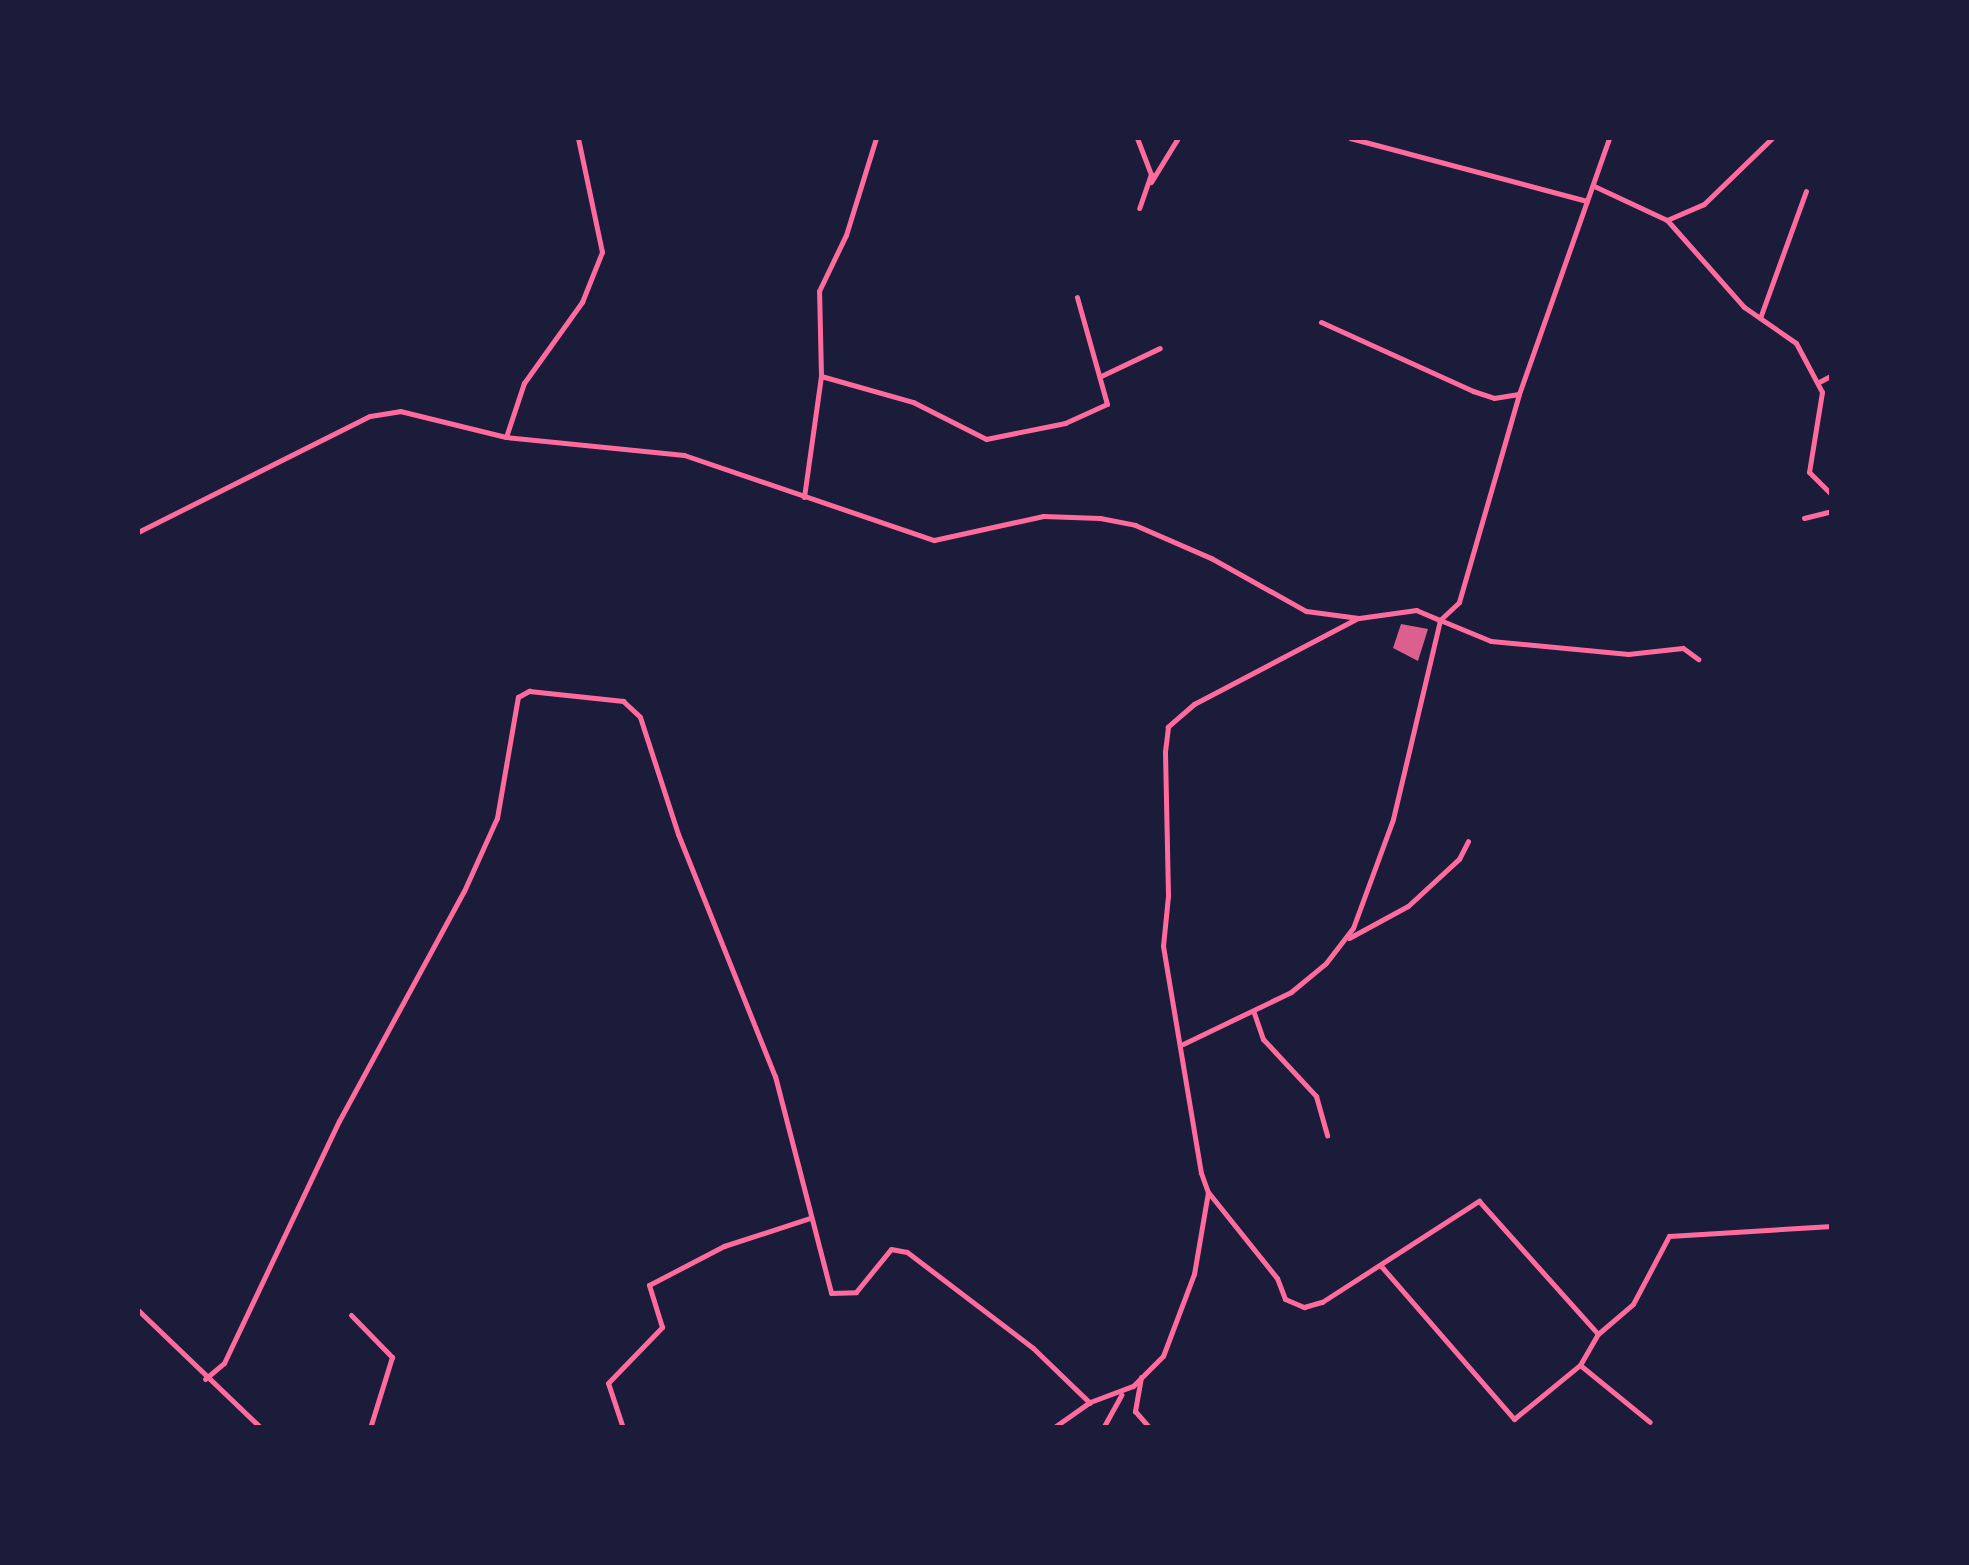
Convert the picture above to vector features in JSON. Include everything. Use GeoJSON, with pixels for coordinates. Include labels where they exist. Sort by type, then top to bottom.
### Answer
{"type":"FeatureCollection","features":[{"type":"Feature","properties":{"kind":"street"},"geometry":{"type":"LineString","coordinates":[[506,437],[524,383],[582,302],[602,252],[578,138]]}},
{"type":"Feature","properties":{"kind":"street"},"geometry":{"type":"LineString","coordinates":[[804,498],[821,376],[820,291],[846,235],[876,138]]}},
{"type":"Feature","properties":{"kind":"street"},"geometry":{"type":"LineString","coordinates":[[1137,138],[1150,184]]}},
{"type":"Feature","properties":{"kind":"street"},"geometry":{"type":"LineString","coordinates":[[1139,208],[1178,138]]}},
{"type":"Feature","properties":{"kind":"street"},"geometry":{"type":"LineString","coordinates":[[1350,138],[1587,201]]}},
{"type":"Feature","properties":{"kind":"street"},"geometry":{"type":"LineString","coordinates":[[1345,940],[1384,854],[1440,620],[1459,602],[1519,394],[1609,138]]}},
{"type":"Feature","properties":{"kind":"street"},"geometry":{"type":"LineString","coordinates":[[1666,220],[1704,204],[1772,138]]}},
{"type":"Feature","properties":{"kind":"street"},"geometry":{"type":"LineString","coordinates":[[1594,186],[1666,220],[1760,318],[1796,343],[1819,382],[1822,417],[1807,460],[1832,495]]}},
{"type":"Feature","properties":{"kind":"street"},"geometry":{"type":"LineString","coordinates":[[1760,318],[1806,190]]}},
{"type":"Feature","properties":{"kind":"street"},"geometry":{"type":"LineString","coordinates":[[821,376],[882,390],[989,439],[1106,408],[1101,376],[1076,297]]}},
{"type":"Feature","properties":{"kind":"street"},"geometry":{"type":"LineString","coordinates":[[1320,322],[1473,392],[1494,398],[1519,394]]}},
{"type":"Feature","properties":{"kind":"street"},"geometry":{"type":"LineString","coordinates":[[1101,376],[1160,348]]}},
{"type":"Feature","properties":{"kind":"street"},"geometry":{"type":"LineString","coordinates":[[1819,382],[1832,375]]}},
{"type":"Feature","properties":{"kind":"street"},"geometry":{"type":"LineString","coordinates":[[138,532],[384,412],[410,412],[506,437],[684,455],[934,540],[1043,516],[1134,524],[1306,611],[1358,618],[1416,610],[1491,640],[1638,654],[1683,648],[1698,659]]}},
{"type":"Feature","properties":{"kind":"street"},"geometry":{"type":"LineString","coordinates":[[1804,518],[1832,511]]}},
{"type":"Feature","properties":{"kind":"street"},"geometry":{"type":"LineString","coordinates":[[1104,1428],[1123,1392],[1171,1341],[1194,1274],[1208,1192],[1162,946],[1168,728],[1194,704],[1358,618]]}},
{"type":"Feature","properties":{"kind":"street"},"geometry":{"type":"LineString","coordinates":[[206,1379],[228,1356],[339,1120],[464,891],[497,818],[518,697],[526,692],[623,701],[640,717],[678,834],[776,1076],[810,1218],[834,1295],[856,1292],[890,1249],[907,1252],[1033,1348],[1090,1403]]}},
{"type":"Feature","properties":{"kind":"street"},"geometry":{"type":"LineString","coordinates":[[1183,1044],[1301,986],[1345,940],[1408,906],[1460,859],[1468,841]]}},
{"type":"Feature","properties":{"kind":"street"},"geometry":{"type":"LineString","coordinates":[[1254,1012],[1263,1039],[1316,1096],[1328,1135]]}},
{"type":"Feature","properties":{"kind":"street"},"geometry":{"type":"LineString","coordinates":[[1208,1192],[1292,1306],[1322,1302],[1479,1201],[1598,1334]]}},
{"type":"Feature","properties":{"kind":"street"},"geometry":{"type":"LineString","coordinates":[[623,1428],[608,1383],[662,1327],[648,1285],[724,1246],[810,1218]]}},
{"type":"Feature","properties":{"kind":"street"},"geometry":{"type":"LineString","coordinates":[[1381,1266],[1514,1419],[1580,1365],[1598,1334],[1633,1304],[1669,1236],[1832,1226]]}},
{"type":"Feature","properties":{"kind":"street"},"geometry":{"type":"LineString","coordinates":[[138,1310],[261,1428]]}},
{"type":"Feature","properties":{"kind":"street"},"geometry":{"type":"LineString","coordinates":[[352,1315],[392,1357],[370,1428]]}},
{"type":"Feature","properties":{"kind":"street"},"geometry":{"type":"LineString","coordinates":[[1580,1365],[1650,1422]]}},
{"type":"Feature","properties":{"kind":"street"},"geometry":{"type":"LineString","coordinates":[[1142,1374],[1135,1411],[1150,1428]]}},
{"type":"Feature","properties":{"kind":"street"},"geometry":{"type":"LineString","coordinates":[[1052,1428],[1090,1403],[1123,1392]]}},
{"type":"Feature","properties":{"kind":"building"},"geometry":{"type":"Polygon","coordinates":[[[1401,624],[1428,629],[1418,661],[1393,648],[1401,624]]]}}]}
